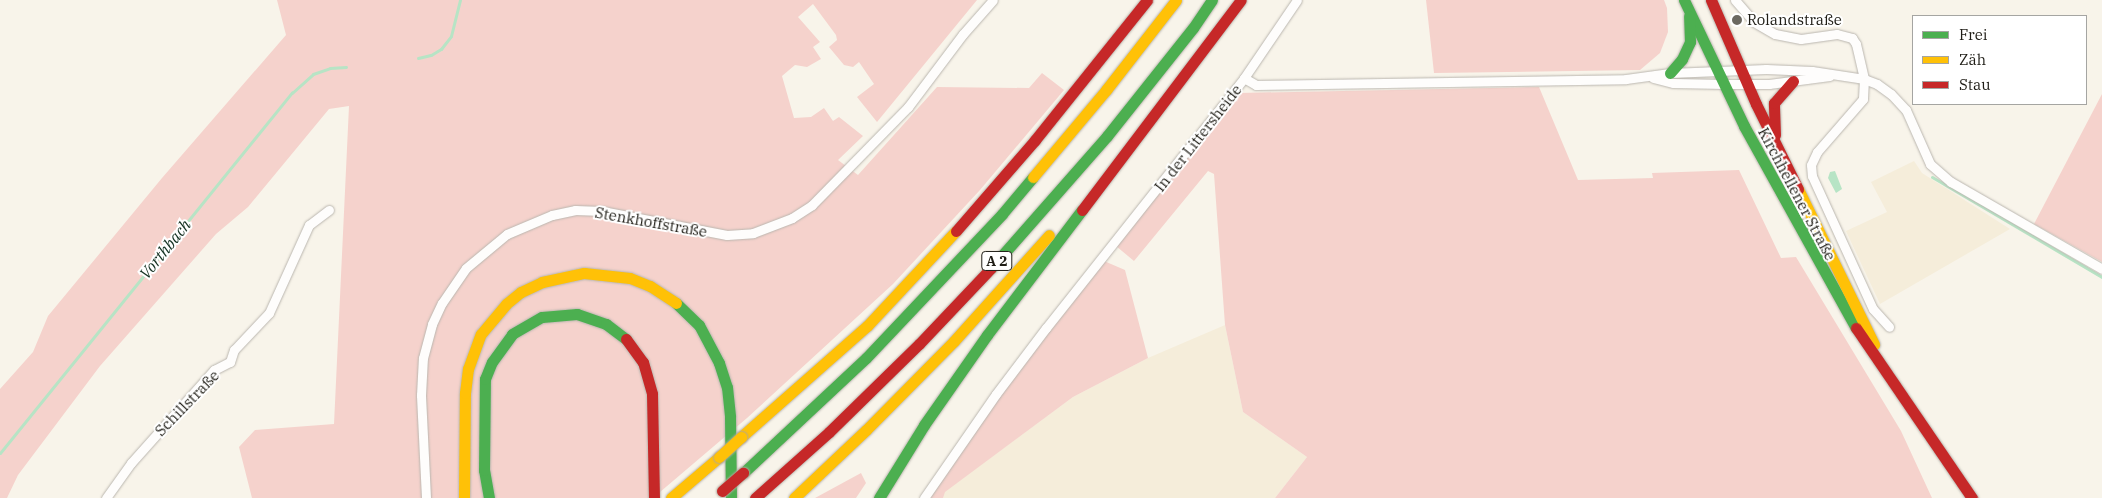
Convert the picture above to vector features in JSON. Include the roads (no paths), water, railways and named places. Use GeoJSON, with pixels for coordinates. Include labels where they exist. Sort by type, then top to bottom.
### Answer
{"type":"FeatureCollection","features":[{"type":"Feature","properties":{"kind":"main road"},"geometry":{"type":"LineString","coordinates":[[671,498],[741,438],[873,319],[977,209],[1147,0]]}},
{"type":"Feature","properties":{"kind":"main road","name":"A 2"},"geometry":{"type":"LineString","coordinates":[[723,496],[743,473],[866,358],[1002,214],[1106,90],[1176,0]]}},
{"type":"Feature","properties":{"kind":"main road","name":"A 2"},"geometry":{"type":"LineString","coordinates":[[755,498],[829,432],[919,344],[1020,237],[1107,136],[1193,28],[1212,0]]}},
{"type":"Feature","properties":{"kind":"main road"},"geometry":{"type":"LineString","coordinates":[[879,498],[924,425],[993,328],[1241,0]]}},
{"type":"Feature","properties":{"kind":"main road","name":"Kirchhellener Straße"},"geometry":{"type":"LineString","coordinates":[[1711,0],[1747,84],[1900,393]]}},
{"type":"Feature","properties":{"kind":"main road"},"geometry":{"type":"LineString","coordinates":[[1670,72],[1682,59],[1690,42],[1686,4]]}},
{"type":"Feature","properties":{"kind":"main road","name":"Kirchhellener Straße"},"geometry":{"type":"LineString","coordinates":[[1686,4],[1759,156],[1864,343],[1972,498]]}},
{"type":"Feature","properties":{"kind":"main road"},"geometry":{"type":"LineString","coordinates":[[794,498],[866,430],[954,341],[1030,257],[1191,67]]}},
{"type":"Feature","properties":{"kind":"main road"},"geometry":{"type":"LineString","coordinates":[[1775,142],[1774,103],[1781,93],[1793,82]]}},
{"type":"Feature","properties":{"kind":"main road"},"geometry":{"type":"LineString","coordinates":[[1002,214],[1072,93]]}},
{"type":"Feature","properties":{"kind":"main road"},"geometry":{"type":"LineString","coordinates":[[464,498],[465,393],[468,369],[481,334],[506,304],[522,292],[542,282],[562,276],[584,273],[630,278],[650,286],[671,299],[704,333],[720,363],[727,388],[730,417],[723,496]]}},
{"type":"Feature","properties":{"kind":"main road"},"geometry":{"type":"LineString","coordinates":[[489,498],[484,470],[482,402],[485,380],[492,362],[512,334],[525,324],[542,317],[560,314],[576,314],[606,324],[622,334],[634,347],[643,362],[652,394],[654,498]]}},
{"type":"Feature","properties":{"kind":"street","name":"Stenkhoffstraße"},"geometry":{"type":"LineString","coordinates":[[426,498],[421,396],[424,358],[435,317],[442,302],[466,268],[507,234],[552,215],[575,210],[602,211],[727,235],[752,233],[792,218],[812,205],[908,107],[963,34],[993,0]]}},
{"type":"Feature","properties":{"kind":"street"},"geometry":{"type":"LineString","coordinates":[[1244,78],[1297,0]]}},
{"type":"Feature","properties":{"kind":"street","name":"Kirchhellener Straße"},"geometry":{"type":"LineString","coordinates":[[1735,0],[1754,22],[1775,34],[1801,39],[1837,34],[1852,38],[1856,44],[1864,79],[1863,99],[1817,152],[1811,165],[1812,176],[1873,309],[1888,327]]}},
{"type":"Feature","properties":{"kind":"street"},"geometry":{"type":"LineString","coordinates":[[1741,69],[1812,71],[1864,79],[1877,84],[1892,94],[1906,110],[1930,164],[1952,182],[2102,269]]}},
{"type":"Feature","properties":{"kind":"street","name":"In der Littersheide"},"geometry":{"type":"LineString","coordinates":[[924,498],[996,394],[1046,328],[1244,78],[1256,85],[1650,77],[1670,72],[1741,69]]}},
{"type":"Feature","properties":{"kind":"street"},"geometry":{"type":"LineString","coordinates":[[1747,84],[1793,82],[1835,75]]}},
{"type":"Feature","properties":{"kind":"street","name":"In der Littersheide"},"geometry":{"type":"LineString","coordinates":[[1650,77],[1673,83],[1747,84]]}},
{"type":"Feature","properties":{"kind":"street","name":"Schillstraße"},"geometry":{"type":"LineString","coordinates":[[106,498],[131,463],[214,370],[230,362],[234,350],[269,313],[309,225],[329,210]]}},
{"type":"Feature","properties":{"kind":"waterway","name":"Vorthbach"},"geometry":{"type":"LineString","coordinates":[[418,58],[431,55],[441,49],[451,36],[460,0]]}},
{"type":"Feature","properties":{"kind":"waterway","name":"Vorthbach"},"geometry":{"type":"LineString","coordinates":[[0,453],[292,93],[313,74],[330,68],[346,67]]}},
{"type":"Feature","properties":{"kind":"waterway"},"geometry":{"type":"LineString","coordinates":[[1932,177],[2102,277]]}},
{"type":"Feature","properties":{"kind":"place","name":"Rolandstraße"},"geometry":{"type":"Point","coordinates":[1737,20]}}]}
